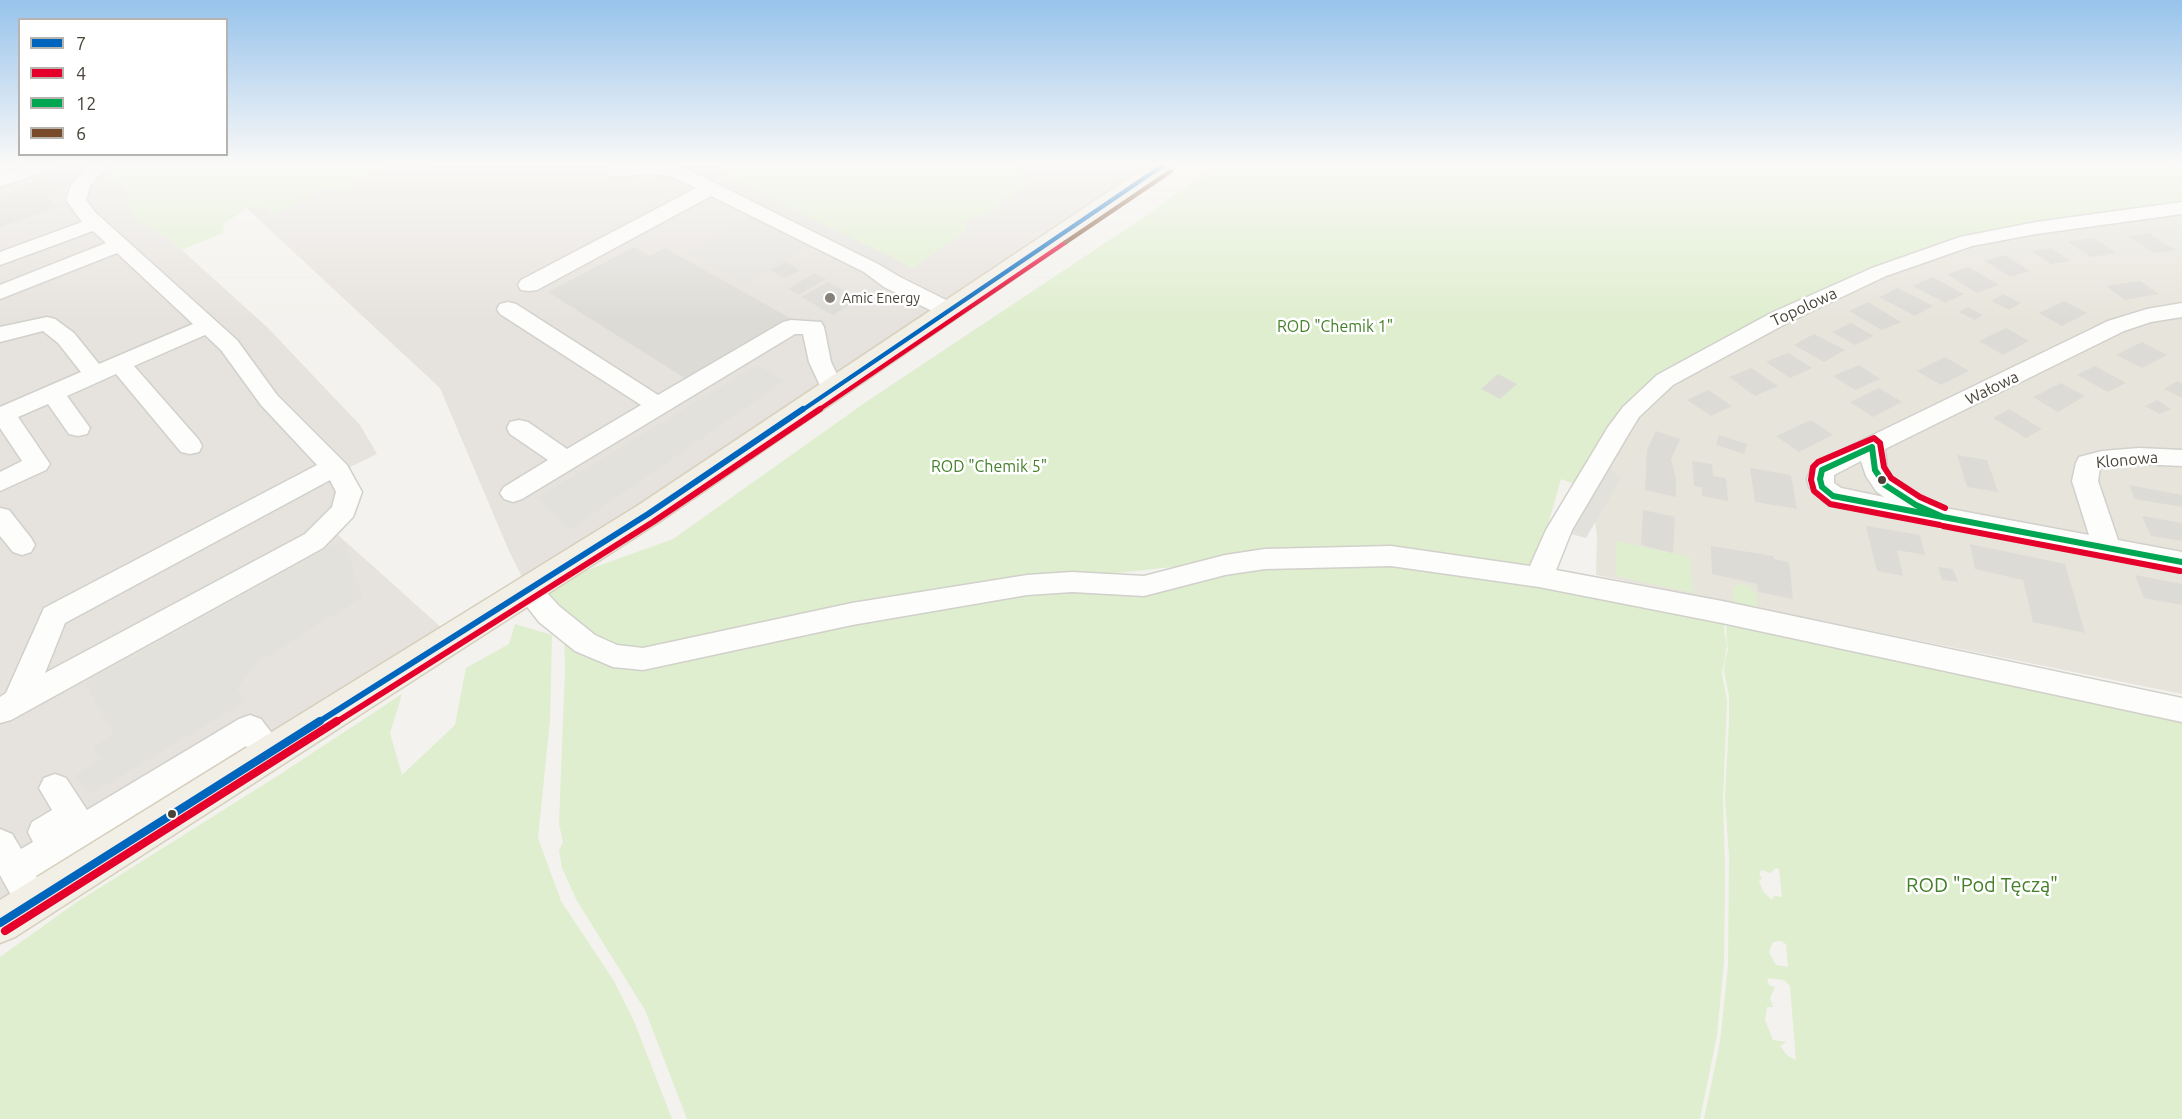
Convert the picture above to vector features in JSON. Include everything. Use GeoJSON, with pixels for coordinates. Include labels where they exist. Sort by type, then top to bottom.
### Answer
{"type":"FeatureCollection","features":[{"type":"Feature","properties":{"kind":"main road"},"geometry":{"type":"LineString","coordinates":[[0,923],[14,867],[269,753],[648,514],[1089,216]]}},
{"type":"Feature","properties":{"kind":"street"},"geometry":{"type":"LineString","coordinates":[[9,706],[314,541],[344,511],[348,492],[333,467],[269,400],[229,345],[91,216]]}},
{"type":"Feature","properties":{"kind":"street"},"geometry":{"type":"LineString","coordinates":[[529,285],[549,266],[652,216]]}},
{"type":"Feature","properties":{"kind":"street"},"geometry":{"type":"LineString","coordinates":[[768,216],[872,268],[892,282],[948,310]]}},
{"type":"Feature","properties":{"kind":"street","name":"Topolowa"},"geometry":{"type":"LineString","coordinates":[[1539,577],[1559,530],[1617,433],[1631,412],[1665,380],[1779,318],[1879,272],[1967,241],[2036,228],[2122,216]]}},
{"type":"Feature","properties":{"kind":"street"},"geometry":{"type":"LineString","coordinates":[[0,260],[97,223]]}},
{"type":"Feature","properties":{"kind":"street"},"geometry":{"type":"LineString","coordinates":[[0,293],[120,245]]}},
{"type":"Feature","properties":{"kind":"street"},"geometry":{"type":"LineString","coordinates":[[508,309],[658,406]]}},
{"type":"Feature","properties":{"kind":"street","name":"Wałowa"},"geometry":{"type":"LineString","coordinates":[[1943,516],[1833,496],[1822,487],[1820,479],[1822,470],[2116,326],[2147,316],[2182,310]]}},
{"type":"Feature","properties":{"kind":"street"},"geometry":{"type":"LineString","coordinates":[[0,335],[47,324],[66,338],[94,375]]}},
{"type":"Feature","properties":{"kind":"street"},"geometry":{"type":"LineString","coordinates":[[0,482],[37,464],[1,415],[209,325]]}},
{"type":"Feature","properties":{"kind":"street"},"geometry":{"type":"LineString","coordinates":[[513,493],[791,327],[813,327],[820,362],[832,389]]}},
{"type":"Feature","properties":{"kind":"street"},"geometry":{"type":"LineString","coordinates":[[120,364],[190,446]]}},
{"type":"Feature","properties":{"kind":"street"},"geometry":{"type":"LineString","coordinates":[[52,393],[78,428]]}},
{"type":"Feature","properties":{"kind":"street"},"geometry":{"type":"LineString","coordinates":[[519,428],[565,460]]}},
{"type":"Feature","properties":{"kind":"street"},"geometry":{"type":"LineString","coordinates":[[1872,447],[1875,470],[1886,485],[1916,506],[1943,516],[2182,562]]}},
{"type":"Feature","properties":{"kind":"street","name":"Klonowa"},"geometry":{"type":"LineString","coordinates":[[2107,548],[2085,481],[2088,463],[2102,459],[2139,456],[2182,458]]}},
{"type":"Feature","properties":{"kind":"street"},"geometry":{"type":"LineString","coordinates":[[9,706],[54,616],[333,467]]}},
{"type":"Feature","properties":{"kind":"street"},"geometry":{"type":"LineString","coordinates":[[0,517],[22,545]]}},
{"type":"Feature","properties":{"kind":"street"},"geometry":{"type":"LineString","coordinates":[[529,591],[549,614],[585,643],[613,656],[643,659],[818,621],[976,592],[1051,582],[1144,586],[1225,565],[1265,559],[1391,556],[1449,562],[1539,577],[1722,612],[2182,710]]}},
{"type":"Feature","properties":{"kind":"street"},"geometry":{"type":"LineString","coordinates":[[14,867],[73,815],[55,788]]}},
{"type":"Feature","properties":{"kind":"shaded area"},"geometry":{"type":"Polygon","coordinates":[[[0,216],[136,216],[139,221],[172,241],[268,328],[360,425],[377,454],[350,467],[359,487],[346,524],[337,534],[453,638],[0,923],[0,216]]]}},
{"type":"Feature","properties":{"kind":"shaded area"},"geometry":{"type":"Polygon","coordinates":[[[255,216],[1088,216],[529,591],[509,551],[440,388],[255,216]]]}},
{"type":"Feature","properties":{"kind":"shaded area"},"geometry":{"type":"Polygon","coordinates":[[[755,216],[813,245],[745,284],[687,253],[755,216]]]}},
{"type":"Feature","properties":{"kind":"shaded area"},"geometry":{"type":"Polygon","coordinates":[[[778,216],[807,216],[903,263],[890,272],[778,216]]]}},
{"type":"Feature","properties":{"kind":"shaded area"},"geometry":{"type":"Polygon","coordinates":[[[2128,216],[2182,216],[2182,694],[1596,575],[1597,536],[1591,490],[1651,393],[1779,318],[1967,241],[2128,216]]]}},
{"type":"Feature","properties":{"kind":"shaded area"},"geometry":{"type":"Polygon","coordinates":[[[757,365],[784,381],[569,530],[537,498],[757,365]]]}},
{"type":"Feature","properties":{"kind":"shaded area"},"geometry":{"type":"Polygon","coordinates":[[[1606,464],[1621,478],[1586,538],[1564,532],[1606,464]]]}},
{"type":"Feature","properties":{"kind":"shaded area"},"geometry":{"type":"Polygon","coordinates":[[[343,540],[362,597],[255,664],[236,690],[245,701],[90,794],[75,776],[103,759],[92,747],[114,734],[85,683],[343,540]]]}},
{"type":"Feature","properties":{"kind":"green space"},"geometry":{"type":"Polygon","coordinates":[[[135,216],[235,216],[224,224],[223,233],[182,250],[172,241],[139,221],[135,216]]]}},
{"type":"Feature","properties":{"kind":"green space"},"geometry":{"type":"Polygon","coordinates":[[[803,216],[978,216],[965,221],[966,231],[913,268],[803,216]]]}},
{"type":"Feature","properties":{"kind":"green space"},"geometry":{"type":"Polygon","coordinates":[[[1145,216],[2128,216],[1967,241],[1879,272],[1651,393],[1591,490],[1561,479],[1534,574],[1449,563],[1226,561],[1054,580],[627,653],[566,621],[562,607],[554,600],[529,591],[673,539],[866,402],[1145,216]]]}},
{"type":"Feature","properties":{"kind":"green space"},"geometry":{"type":"Polygon","coordinates":[[[1616,541],[1690,557],[1693,593],[1616,576],[1616,541]]]}},
{"type":"Feature","properties":{"kind":"green space"},"geometry":{"type":"Polygon","coordinates":[[[1414,561],[1725,623],[1727,645],[1722,674],[1727,701],[1723,797],[1724,961],[1717,1035],[1700,1119],[687,1119],[645,1010],[577,901],[562,868],[559,850],[563,842],[559,824],[564,640],[602,659],[901,609],[1235,567],[1414,561]]]}},
{"type":"Feature","properties":{"kind":"green space"},"geometry":{"type":"Polygon","coordinates":[[[1741,584],[1748,586],[1756,594],[1759,611],[1734,606],[1733,587],[1741,584]]]}},
{"type":"Feature","properties":{"kind":"green space","name":"ROD \"Pod Tęczą\""},"geometry":{"type":"Polygon","coordinates":[[[1727,620],[2182,717],[2182,1119],[1704,1119],[1720,1042],[1728,967],[1729,857],[1725,797],[1729,696],[1724,672],[1728,650],[1727,620]],[[1776,868],[1770,873],[1762,870],[1759,874],[1762,878],[1759,881],[1763,891],[1772,900],[1774,896],[1782,897],[1779,869],[1776,868]],[[1781,941],[1773,942],[1769,952],[1776,965],[1788,967],[1786,944],[1781,941]],[[1767,978],[1769,985],[1775,987],[1770,998],[1773,1007],[1767,1007],[1765,1020],[1773,1040],[1787,1042],[1780,1046],[1788,1056],[1796,1060],[1790,986],[1784,980],[1767,978]]]}},
{"type":"Feature","properties":{"kind":"green space"},"geometry":{"type":"Polygon","coordinates":[[[515,624],[552,635],[550,720],[538,838],[561,901],[614,981],[634,1021],[672,1119],[0,1119],[0,957],[74,904],[279,775],[402,694],[390,733],[402,775],[455,725],[466,668],[509,644],[515,624]]]}},
{"type":"Feature","properties":{"kind":"building"},"geometry":{"type":"Polygon","coordinates":[[[0,216],[31,216],[0,227],[0,216]]]}},
{"type":"Feature","properties":{"kind":"building"},"geometry":{"type":"Polygon","coordinates":[[[2149,233],[2175,250],[2154,253],[2128,236],[2149,233]]]}},
{"type":"Feature","properties":{"kind":"building"},"geometry":{"type":"Polygon","coordinates":[[[2093,238],[2116,253],[2091,257],[2068,242],[2093,238]]]}},
{"type":"Feature","properties":{"kind":"building"},"geometry":{"type":"Polygon","coordinates":[[[634,247],[650,256],[665,248],[790,318],[688,380],[548,292],[634,247]]]}},
{"type":"Feature","properties":{"kind":"building"},"geometry":{"type":"Polygon","coordinates":[[[2051,248],[2070,261],[2051,264],[2032,251],[2051,248]]]}},
{"type":"Feature","properties":{"kind":"building"},"geometry":{"type":"Polygon","coordinates":[[[2004,255],[2030,271],[2010,277],[1985,261],[2004,255]]]}},
{"type":"Feature","properties":{"kind":"building"},"geometry":{"type":"Polygon","coordinates":[[[785,262],[800,270],[785,278],[770,270],[785,262]]]}},
{"type":"Feature","properties":{"kind":"building"},"geometry":{"type":"Polygon","coordinates":[[[1969,267],[1999,285],[1977,293],[1947,274],[1969,267]]]}},
{"type":"Feature","properties":{"kind":"building"},"geometry":{"type":"Polygon","coordinates":[[[815,273],[826,279],[799,295],[788,289],[815,273]]]}},
{"type":"Feature","properties":{"kind":"building"},"geometry":{"type":"Polygon","coordinates":[[[1932,277],[1964,294],[1945,303],[1913,286],[1932,277]]]}},
{"type":"Feature","properties":{"kind":"building"},"geometry":{"type":"Polygon","coordinates":[[[2140,281],[2159,294],[2125,300],[2106,286],[2140,281]]]}},
{"type":"Feature","properties":{"kind":"building","name":"Amic Energy"},"geometry":{"type":"Polygon","coordinates":[[[828,282],[859,299],[833,315],[801,297],[828,282]]]}},
{"type":"Feature","properties":{"kind":"building"},"geometry":{"type":"Polygon","coordinates":[[[1897,288],[1933,306],[1915,316],[1879,297],[1897,288]]]}},
{"type":"Feature","properties":{"kind":"building"},"geometry":{"type":"Polygon","coordinates":[[[2003,294],[2021,303],[2009,310],[1991,301],[2003,294]]]}},
{"type":"Feature","properties":{"kind":"building"},"geometry":{"type":"Polygon","coordinates":[[[2064,301],[2087,313],[2062,326],[2039,313],[2064,301]]]}},
{"type":"Feature","properties":{"kind":"building"},"geometry":{"type":"Polygon","coordinates":[[[1868,302],[1901,322],[1882,330],[1849,311],[1868,302]]]}},
{"type":"Feature","properties":{"kind":"building"},"geometry":{"type":"Polygon","coordinates":[[[1967,307],[1983,315],[1975,320],[1959,312],[1967,307]]]}},
{"type":"Feature","properties":{"kind":"building"},"geometry":{"type":"Polygon","coordinates":[[[1851,323],[1874,336],[1855,345],[1832,332],[1851,323]]]}},
{"type":"Feature","properties":{"kind":"building"},"geometry":{"type":"Polygon","coordinates":[[[2006,328],[2029,341],[2003,355],[1979,341],[2006,328]]]}},
{"type":"Feature","properties":{"kind":"building"},"geometry":{"type":"Polygon","coordinates":[[[1814,334],[1845,350],[1824,362],[1794,345],[1814,334]]]}},
{"type":"Feature","properties":{"kind":"building"},"geometry":{"type":"Polygon","coordinates":[[[2142,342],[2167,355],[2142,368],[2116,355],[2142,342]]]}},
{"type":"Feature","properties":{"kind":"building"},"geometry":{"type":"Polygon","coordinates":[[[1788,353],[1812,368],[1790,378],[1766,362],[1788,353]]]}},
{"type":"Feature","properties":{"kind":"building"},"geometry":{"type":"Polygon","coordinates":[[[1945,357],[1969,371],[1941,385],[1917,371],[1945,357]]]}},
{"type":"Feature","properties":{"kind":"building"},"geometry":{"type":"Polygon","coordinates":[[[1859,365],[1880,379],[1855,390],[1833,376],[1859,365]]]}},
{"type":"Feature","properties":{"kind":"building"},"geometry":{"type":"Polygon","coordinates":[[[2095,366],[2126,383],[2108,392],[2077,375],[2095,366]]]}},
{"type":"Feature","properties":{"kind":"building"},"geometry":{"type":"Polygon","coordinates":[[[1751,368],[1778,386],[1755,396],[1729,377],[1751,368]]]}},
{"type":"Feature","properties":{"kind":"building"},"geometry":{"type":"Polygon","coordinates":[[[1498,374],[1517,384],[1500,399],[1481,389],[1498,374]]]}},
{"type":"Feature","properties":{"kind":"building"},"geometry":{"type":"Polygon","coordinates":[[[2178,381],[2182,384],[2182,398],[2164,389],[2178,381]]]}},
{"type":"Feature","properties":{"kind":"building"},"geometry":{"type":"Polygon","coordinates":[[[2061,383],[2085,396],[2058,412],[2033,397],[2061,383]]]}},
{"type":"Feature","properties":{"kind":"building"},"geometry":{"type":"Polygon","coordinates":[[[1879,388],[1902,402],[1873,417],[1850,402],[1879,388]]]}},
{"type":"Feature","properties":{"kind":"building"},"geometry":{"type":"Polygon","coordinates":[[[1708,390],[1732,406],[1711,416],[1687,400],[1708,390]]]}},
{"type":"Feature","properties":{"kind":"building"},"geometry":{"type":"Polygon","coordinates":[[[2157,400],[2171,409],[2160,414],[2145,406],[2157,400]]]}},
{"type":"Feature","properties":{"kind":"building"},"geometry":{"type":"Polygon","coordinates":[[[2009,409],[2042,429],[2026,438],[1993,418],[2009,409]]]}},
{"type":"Feature","properties":{"kind":"building"},"geometry":{"type":"Polygon","coordinates":[[[1811,420],[1833,435],[1799,452],[1776,436],[1811,420]]]}},
{"type":"Feature","properties":{"kind":"building"},"geometry":{"type":"Polygon","coordinates":[[[1656,431],[1680,439],[1671,459],[1676,478],[1676,497],[1645,490],[1647,450],[1656,431]]]}},
{"type":"Feature","properties":{"kind":"building"},"geometry":{"type":"Polygon","coordinates":[[[1719,435],[1747,444],[1744,454],[1716,445],[1719,435]]]}},
{"type":"Feature","properties":{"kind":"building"},"geometry":{"type":"Polygon","coordinates":[[[1957,455],[1987,460],[1998,492],[1967,487],[1957,455]]]}},
{"type":"Feature","properties":{"kind":"building"},"geometry":{"type":"Polygon","coordinates":[[[1692,461],[1712,464],[1713,476],[1726,478],[1728,501],[1702,496],[1702,487],[1694,486],[1692,461]]]}},
{"type":"Feature","properties":{"kind":"building"},"geometry":{"type":"Polygon","coordinates":[[[1750,468],[1791,475],[1797,509],[1755,502],[1750,468]]]}},
{"type":"Feature","properties":{"kind":"building"},"geometry":{"type":"Polygon","coordinates":[[[2129,485],[2182,495],[2182,507],[2135,499],[2129,485]]]}},
{"type":"Feature","properties":{"kind":"building"},"geometry":{"type":"Polygon","coordinates":[[[1643,510],[1675,517],[1673,553],[1641,545],[1643,510]]]}},
{"type":"Feature","properties":{"kind":"building"},"geometry":{"type":"Polygon","coordinates":[[[2142,516],[2182,523],[2182,541],[2151,536],[2142,516]]]}},
{"type":"Feature","properties":{"kind":"building"},"geometry":{"type":"Polygon","coordinates":[[[1866,526],[1920,535],[1925,555],[1897,550],[1903,576],[1877,571],[1866,526]]]}},
{"type":"Feature","properties":{"kind":"building"},"geometry":{"type":"Polygon","coordinates":[[[1970,544],[2065,564],[2085,633],[2033,622],[2023,580],[1975,569],[1970,544]]]}},
{"type":"Feature","properties":{"kind":"building"},"geometry":{"type":"Polygon","coordinates":[[[1711,546],[1774,556],[1774,559],[1789,562],[1793,599],[1758,592],[1757,584],[1712,574],[1711,546]]]}},
{"type":"Feature","properties":{"kind":"building"},"geometry":{"type":"Polygon","coordinates":[[[1938,567],[1953,569],[1958,582],[1942,580],[1938,567]]]}},
{"type":"Feature","properties":{"kind":"building"},"geometry":{"type":"Polygon","coordinates":[[[2135,575],[2182,584],[2182,605],[2144,598],[2135,575]]]}},
{"type":"Feature","properties":{"kind":"transit line","name":"7"},"geometry":{"type":"LineString","coordinates":[[0,923],[648,514],[1088,216]]}},
{"type":"Feature","properties":{"kind":"transit line","name":"6"},"geometry":{"type":"LineString","coordinates":[[1066,242],[1104,216]]}},
{"type":"Feature","properties":{"kind":"transit line","name":"4"},"geometry":{"type":"LineString","coordinates":[[5,931],[653,522],[1066,242]]}},
{"type":"Feature","properties":{"kind":"transit line","name":"4"},"geometry":{"type":"LineString","coordinates":[[1940,525],[1830,504],[1814,491],[1811,480],[1813,467],[1818,462],[1874,438],[1880,443],[1884,467],[1891,478],[1920,497],[1945,508]]}},
{"type":"Feature","properties":{"kind":"transit line","name":"12"},"geometry":{"type":"LineString","coordinates":[[1872,447],[1875,470],[1885,485],[1916,505],[1943,517],[1833,496],[1822,487],[1820,479],[1822,470],[1872,447]]}},
{"type":"Feature","properties":{"kind":"transit line","name":"12"},"geometry":{"type":"LineString","coordinates":[[1943,517],[2182,562]]}},
{"type":"Feature","properties":{"kind":"transit line","name":"4"},"geometry":{"type":"LineString","coordinates":[[1943,526],[2180,571]]}},
{"type":"Feature","properties":{"kind":"place","name":"Amic Energy"},"geometry":{"type":"Point","coordinates":[830,298]}},
{"type":"Feature","properties":{"kind":"park label","name":"ROD \"Chemik 1\""},"geometry":{"type":"Point","coordinates":[1335,327]}},
{"type":"Feature","properties":{"kind":"park label","name":"ROD \"Chemik 5\""},"geometry":{"type":"Point","coordinates":[989,467]}}]}
